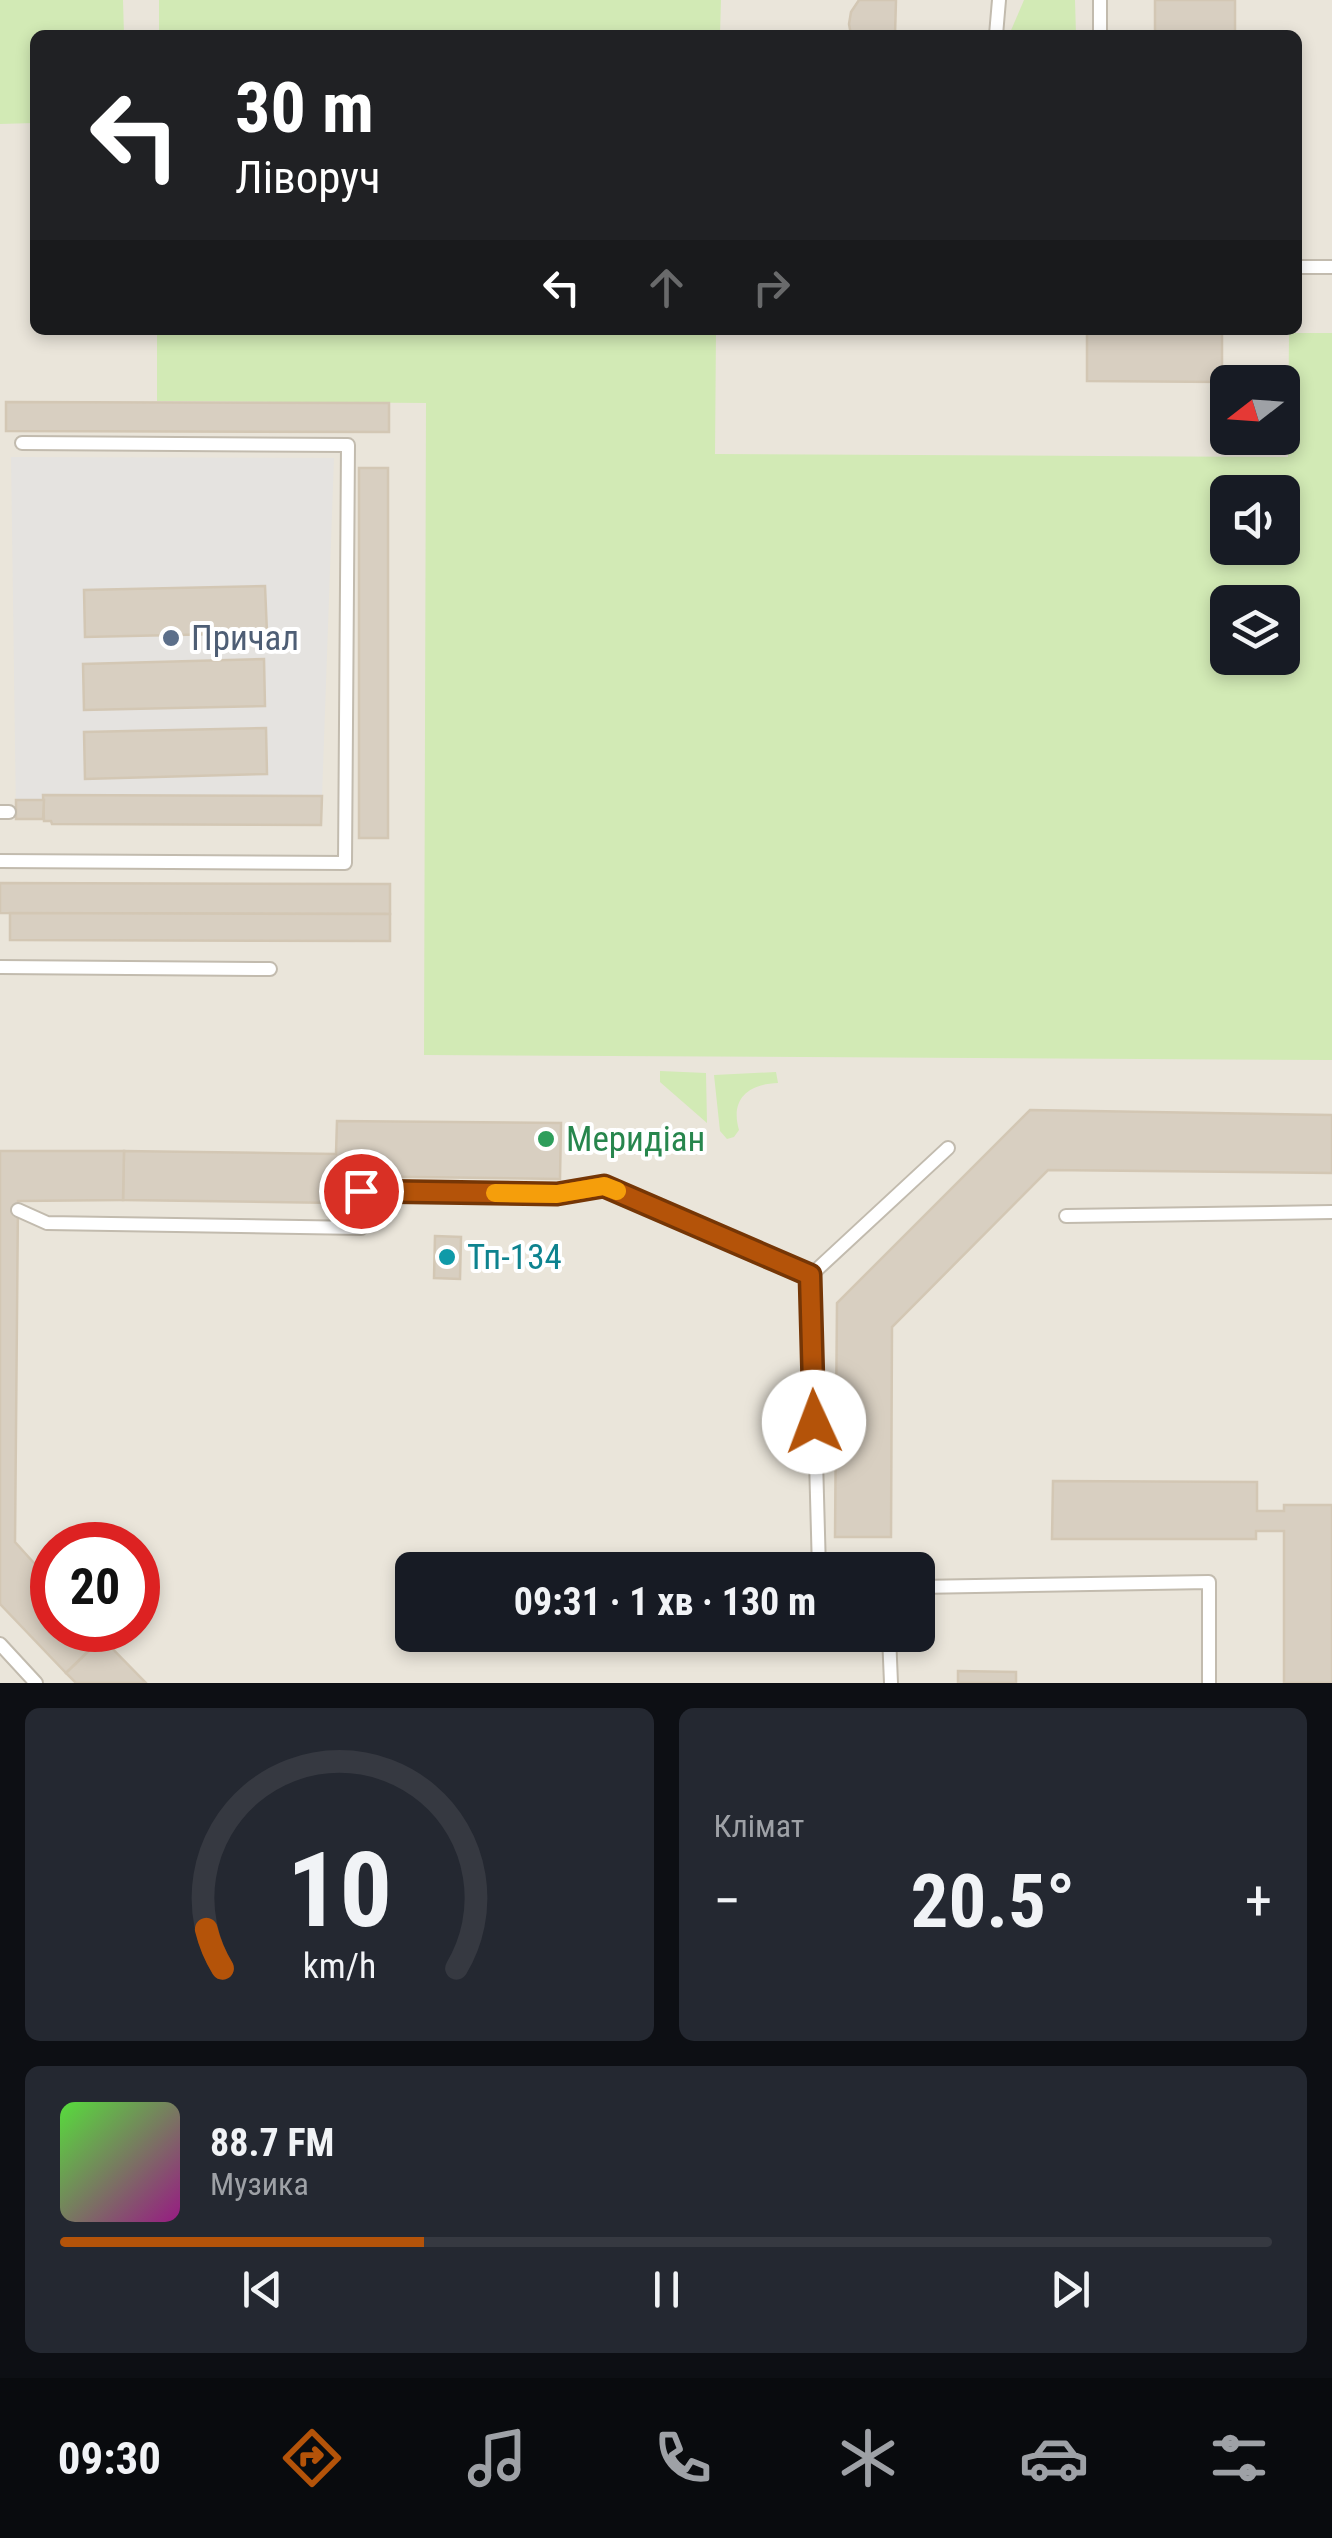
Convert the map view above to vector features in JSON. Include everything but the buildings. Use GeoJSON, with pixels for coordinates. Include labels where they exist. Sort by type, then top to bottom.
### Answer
{"type":"FeatureCollection","features":[{"type":"Feature","properties":{"kind":"lane"},"geometry":{"type":"LineString","coordinates":[[997,30],[1000,0]]}},
{"type":"Feature","properties":{"kind":"lane"},"geometry":{"type":"LineString","coordinates":[[1100,0],[1100,30]]}},
{"type":"Feature","properties":{"kind":"lane"},"geometry":{"type":"LineString","coordinates":[[1302,267],[1332,267]]}},
{"type":"Feature","properties":{"kind":"lane"},"geometry":{"type":"LineString","coordinates":[[0,861],[346,863],[348,446],[22,444]]}},
{"type":"Feature","properties":{"kind":"lane"},"geometry":{"type":"LineString","coordinates":[[0,967],[270,969]]}},
{"type":"Feature","properties":{"kind":"lane"},"geometry":{"type":"LineString","coordinates":[[818,1552],[810,1275],[948,1148]]}},
{"type":"Feature","properties":{"kind":"lane"},"geometry":{"type":"LineString","coordinates":[[18,1210],[47,1222],[360,1228],[361,1191],[557,1194],[604,1186],[810,1275]]}},
{"type":"Feature","properties":{"kind":"lane"},"geometry":{"type":"LineString","coordinates":[[1066,1216],[1332,1212]]}},
{"type":"Feature","properties":{"kind":"lane"},"geometry":{"type":"LineString","coordinates":[[935,1587],[1209,1582],[1209,1683]]}},
{"type":"Feature","properties":{"kind":"lane"},"geometry":{"type":"LineString","coordinates":[[0,1644],[36,1683]]}},
{"type":"Feature","properties":{"kind":"lane"},"geometry":{"type":"LineString","coordinates":[[889,1652],[890,1683]]}},
{"type":"Feature","properties":{"kind":"shaded area"},"geometry":{"type":"Polygon","coordinates":[[[0,0],[1332,0],[1332,1683],[0,1683],[0,0]]]}},
{"type":"Feature","properties":{"kind":"shaded area","name":"Причал"},"geometry":{"type":"Polygon","coordinates":[[[11,457],[334,458],[321,825],[16,819],[11,457]]]}},
{"type":"Feature","properties":{"kind":"green space"},"geometry":{"type":"Polygon","coordinates":[[[0,0],[123,0],[124,30],[30,30],[30,123],[0,124],[0,0]]]}},
{"type":"Feature","properties":{"kind":"green space"},"geometry":{"type":"Polygon","coordinates":[[[159,0],[721,0],[720,30],[159,30],[159,0]]]}},
{"type":"Feature","properties":{"kind":"green space"},"geometry":{"type":"Polygon","coordinates":[[[1024,0],[1075,0],[1076,30],[1011,30],[1024,0]]]}},
{"type":"Feature","properties":{"kind":"green space"},"geometry":{"type":"Polygon","coordinates":[[[1332,333],[1332,1060],[424,1055],[426,403],[157,401],[157,335],[716,335],[715,454],[1288,457],[1300,455],[1300,365],[1289,365],[1289,335],[1332,333]]]}},
{"type":"Feature","properties":{"kind":"green space"},"geometry":{"type":"Polygon","coordinates":[[[660,1071],[706,1073],[707,1123],[660,1082],[660,1071]]]}},
{"type":"Feature","properties":{"kind":"green space"},"geometry":{"type":"Polygon","coordinates":[[[776,1072],[778,1083],[758,1086],[744,1095],[737,1110],[739,1130],[727,1139],[720,1131],[714,1075],[776,1072]]]}},
{"type":"Feature","properties":{"kind":"slow traffic"},"geometry":{"type":"LineString","coordinates":[[495,1193],[557,1194],[604,1186],[617,1191]]}},
{"type":"Feature","properties":{"kind":"place","name":"Причал"},"geometry":{"type":"Point","coordinates":[171,638]}},
{"type":"Feature","properties":{"kind":"place","name":"Меридіан"},"geometry":{"type":"Point","coordinates":[546,1139]}},
{"type":"Feature","properties":{"kind":"place","name":"Тп-134"},"geometry":{"type":"Point","coordinates":[447,1257]}},
{"type":"Feature","properties":{"kind":"route"},"geometry":{"type":"LineString","coordinates":[[361,1191],[557,1194],[604,1186],[810,1275],[814,1422]]}}]}
